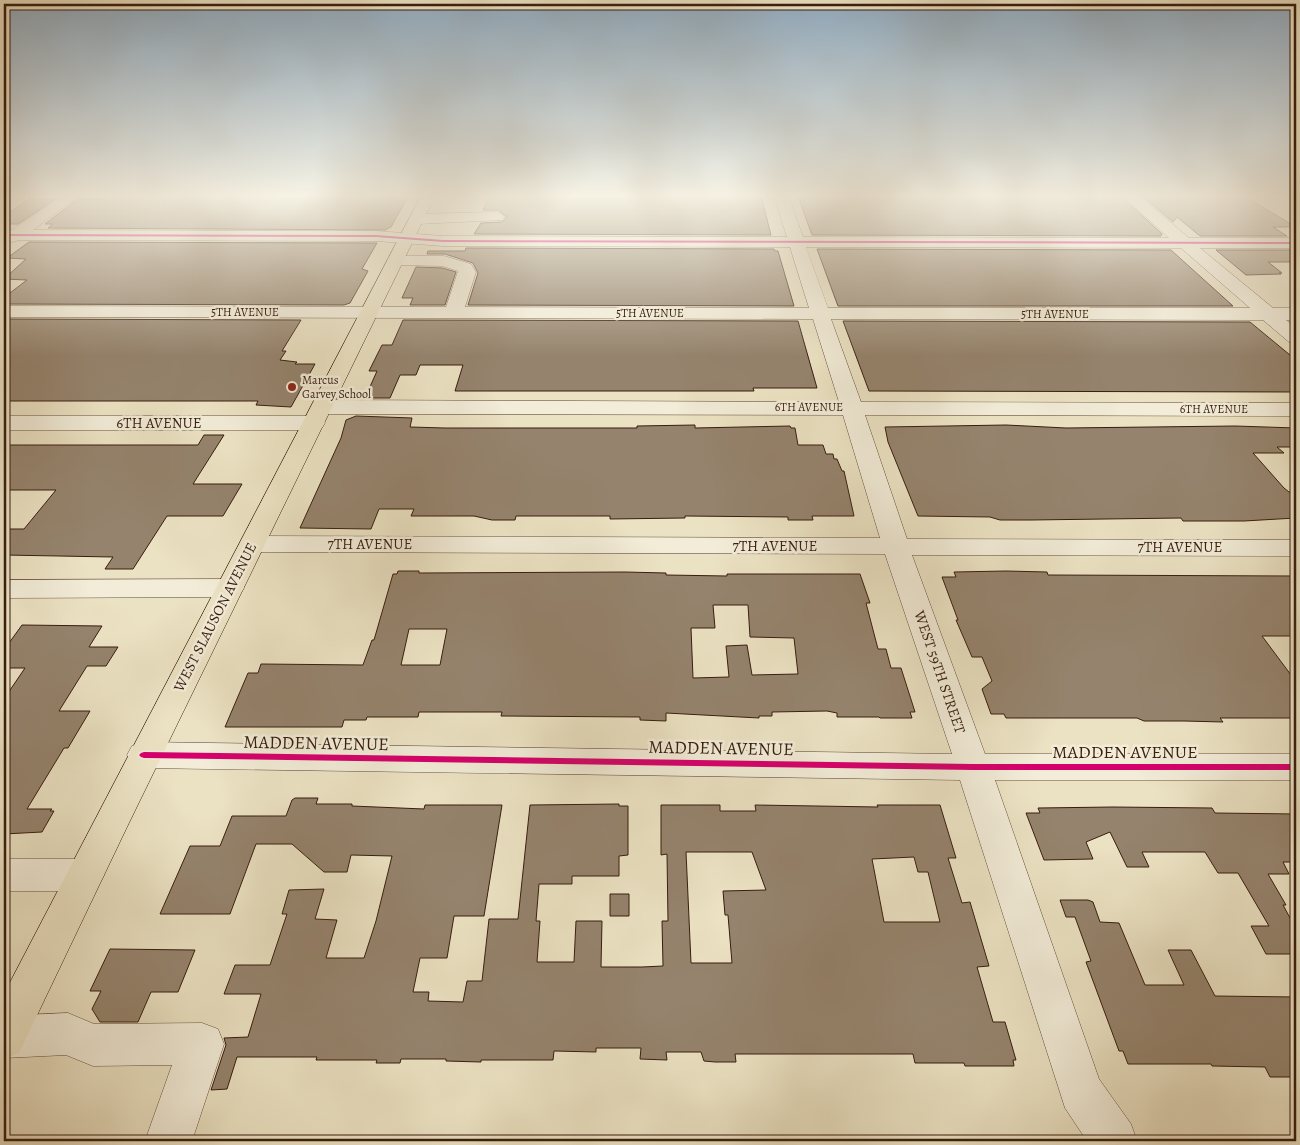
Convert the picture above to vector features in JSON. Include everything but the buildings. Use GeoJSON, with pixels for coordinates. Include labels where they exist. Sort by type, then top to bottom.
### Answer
{"type":"FeatureCollection","features":[{"type":"Feature","properties":{"kind":"main road","name":"WEST SLAUSON AVENUE"},"geometry":{"type":"LineString","coordinates":[[4,1038],[144,755],[253,544],[401,249]]}},
{"type":"Feature","properties":{"kind":"street","name":"WEST 59TH STREET"},"geometry":{"type":"LineString","coordinates":[[798,249],[896,546],[973,766],[1081,1092],[1114,1141]]}},
{"type":"Feature","properties":{"kind":"street"},"geometry":{"type":"LineString","coordinates":[[1193,249],[1296,338]]}},
{"type":"Feature","properties":{"kind":"street"},"geometry":{"type":"LineString","coordinates":[[395,261],[444,261],[465,268],[467,272],[454,312]]}},
{"type":"Feature","properties":{"kind":"street","name":"5TH AVENUE"},"geometry":{"type":"LineString","coordinates":[[4,312],[1296,314]]}},
{"type":"Feature","properties":{"kind":"street","name":"6TH AVENUE"},"geometry":{"type":"LineString","coordinates":[[4,423],[318,415],[852,408],[1296,409]]}},
{"type":"Feature","properties":{"kind":"street","name":"7TH AVENUE"},"geometry":{"type":"LineString","coordinates":[[253,544],[1296,548]]}},
{"type":"Feature","properties":{"kind":"street"},"geometry":{"type":"LineString","coordinates":[[4,590],[230,588]]}},
{"type":"Feature","properties":{"kind":"street","name":"MADDEN AVENUE"},"geometry":{"type":"LineString","coordinates":[[144,755],[973,766],[1296,767]]}},
{"type":"Feature","properties":{"kind":"street"},"geometry":{"type":"LineString","coordinates":[[4,875],[85,875]]}},
{"type":"Feature","properties":{"kind":"street"},"geometry":{"type":"LineString","coordinates":[[4,1038],[68,1034],[93,1046],[202,1044],[169,1141]]}},
{"type":"Feature","properties":{"kind":"cycle path"},"geometry":{"type":"LineString","coordinates":[[144,755],[973,767],[1296,767]]}},
{"type":"Feature","properties":{"kind":"place","name":"Marcus Garvey School"},"geometry":{"type":"Point","coordinates":[292,387]}}]}
